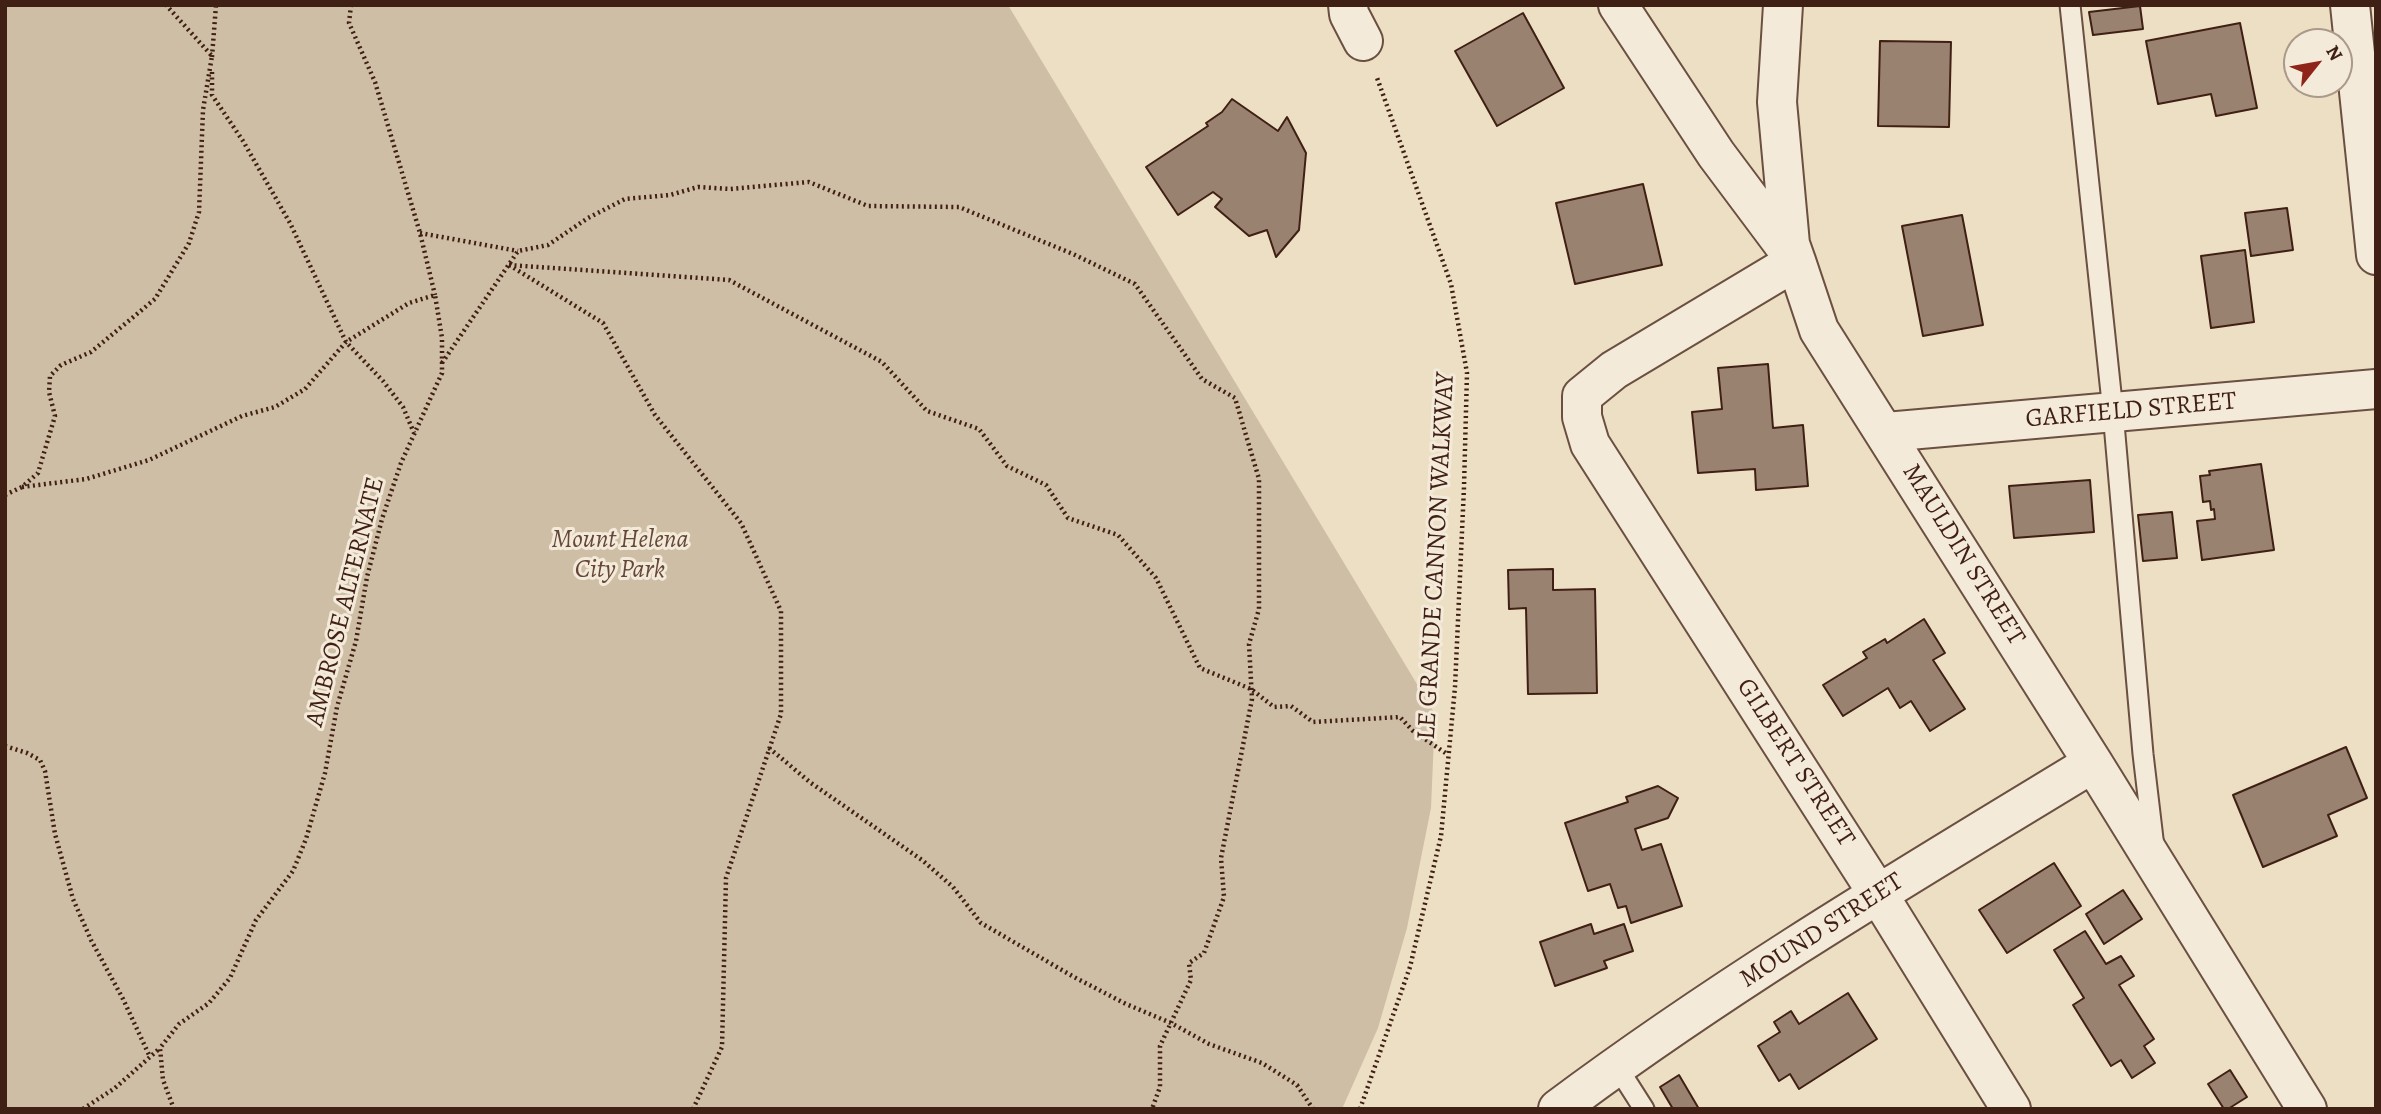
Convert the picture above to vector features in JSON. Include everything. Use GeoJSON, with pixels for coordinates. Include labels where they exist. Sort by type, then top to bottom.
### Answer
{"type":"FeatureCollection","features":[{"type":"Feature","properties":{"kind":"street"},"geometry":{"type":"LineString","coordinates":[[1348,5],[1349,14],[1363,41]]}},
{"type":"Feature","properties":{"kind":"street","name":"MAULDIN STREET"},"geometry":{"type":"LineString","coordinates":[[1618,5],[1716,154],[1796,261],[1819,330],[1886,432],[2307,1109]]}},
{"type":"Feature","properties":{"kind":"street"},"geometry":{"type":"LineString","coordinates":[[1783,5],[1777,102],[1790,244],[1796,261]]}},
{"type":"Feature","properties":{"kind":"street"},"geometry":{"type":"LineString","coordinates":[[2350,5],[2376,255]]}},
{"type":"Feature","properties":{"kind":"street","name":"GILBERT STREET"},"geometry":{"type":"LineString","coordinates":[[1796,261],[1614,370],[1582,396],[1581,417],[1590,444],[1878,894],[2011,1109]]}},
{"type":"Feature","properties":{"kind":"street","name":"GARFIELD STREET"},"geometry":{"type":"LineString","coordinates":[[1886,432],[2376,388]]}},
{"type":"Feature","properties":{"kind":"street","name":"MOUND STREET"},"geometry":{"type":"LineString","coordinates":[[1558,1109],[1644,1045],[1878,894],[2093,763]]}},
{"type":"Feature","properties":{"kind":"lane"},"geometry":{"type":"LineString","coordinates":[[2070,5],[2113,412],[2143,754],[2157,866]]}},
{"type":"Feature","properties":{"kind":"lane"},"geometry":{"type":"LineString","coordinates":[[1616,1065],[1644,1109]]}},
{"type":"Feature","properties":{"kind":"path"},"geometry":{"type":"LineString","coordinates":[[166,5],[212,56]]}},
{"type":"Feature","properties":{"kind":"path"},"geometry":{"type":"LineString","coordinates":[[216,5],[212,95],[243,141],[290,223],[346,342],[383,381],[403,407],[415,434]]}},
{"type":"Feature","properties":{"kind":"path","name":"AMBROSE ALTERNATE"},"geometry":{"type":"LineString","coordinates":[[83,1109],[115,1088],[160,1048],[179,1024],[209,1003],[230,978],[256,919],[293,871],[306,839],[325,773],[337,707],[356,641],[367,577],[382,519],[401,463],[442,373],[442,338],[420,233],[375,82],[349,23],[351,5]]}},
{"type":"Feature","properties":{"kind":"path","name":"LE GRANDE CANNON WALKWAY"},"geometry":{"type":"LineString","coordinates":[[1360,1109],[1410,967],[1441,836],[1456,661],[1467,373],[1451,284],[1363,41]]}},
{"type":"Feature","properties":{"kind":"path"},"geometry":{"type":"LineString","coordinates":[[5,495],[22,487],[38,472],[55,416],[49,393],[50,376],[61,365],[91,352],[155,299],[189,243],[199,212],[203,110],[212,56]]}},
{"type":"Feature","properties":{"kind":"path"},"geometry":{"type":"LineString","coordinates":[[420,233],[517,251],[548,245],[589,218],[625,199],[670,195],[698,187],[730,189],[809,182],[868,206],[959,207],[1073,254],[1135,284],[1202,379],[1235,398],[1259,479],[1259,609],[1249,644],[1252,699],[1221,858],[1224,897],[1204,953],[1189,963],[1191,980],[1160,1046],[1160,1087],[1152,1109]]}},
{"type":"Feature","properties":{"kind":"path"},"geometry":{"type":"LineString","coordinates":[[442,363],[517,251]]}},
{"type":"Feature","properties":{"kind":"path"},"geometry":{"type":"LineString","coordinates":[[508,265],[729,280],[882,362],[927,411],[979,429],[1007,466],[1046,485],[1068,518],[1118,535],[1156,578],[1200,668],[1251,690],[1274,706],[1291,706],[1312,722],[1400,717],[1413,732],[1447,754]]}},
{"type":"Feature","properties":{"kind":"path"},"geometry":{"type":"LineString","coordinates":[[508,265],[603,323],[655,415],[741,523],[781,611],[781,714],[726,878],[722,1047],[692,1109]]}},
{"type":"Feature","properties":{"kind":"path"},"geometry":{"type":"LineString","coordinates":[[22,487],[86,479],[149,460],[242,416],[275,407],[305,389],[346,342],[409,303],[435,295]]}},
{"type":"Feature","properties":{"kind":"path"},"geometry":{"type":"LineString","coordinates":[[5,746],[40,760],[45,771],[55,834],[73,899],[150,1057]]}},
{"type":"Feature","properties":{"kind":"path"},"geometry":{"type":"LineString","coordinates":[[769,748],[811,783],[922,860],[953,887],[981,923],[1074,977],[1209,1044],[1262,1063],[1297,1085],[1313,1109]]}},
{"type":"Feature","properties":{"kind":"path"},"geometry":{"type":"LineString","coordinates":[[160,1048],[163,1080],[174,1109]]}},
{"type":"Feature","properties":{"kind":"green space","name":"Mount Helena City Park"},"geometry":{"type":"Polygon","coordinates":[[[5,5],[1008,5],[1435,714],[1431,808],[1407,928],[1378,1028],[1342,1109],[5,1109],[5,5]]]}},
{"type":"Feature","properties":{"kind":"building"},"geometry":{"type":"Polygon","coordinates":[[[2140,6],[2143,29],[2093,35],[2089,12],[2140,6]]]}},
{"type":"Feature","properties":{"kind":"building"},"geometry":{"type":"Polygon","coordinates":[[[1523,13],[1564,88],[1497,126],[1455,51],[1523,13]]]}},
{"type":"Feature","properties":{"kind":"building"},"geometry":{"type":"Polygon","coordinates":[[[2240,23],[2257,108],[2216,116],[2211,94],[2158,104],[2146,41],[2240,23]]]}},
{"type":"Feature","properties":{"kind":"building"},"geometry":{"type":"Polygon","coordinates":[[[1880,41],[1951,42],[1949,127],[1878,126],[1880,41]]]}},
{"type":"Feature","properties":{"kind":"building"},"geometry":{"type":"Polygon","coordinates":[[[1232,99],[1278,131],[1287,117],[1306,153],[1299,230],[1276,257],[1267,230],[1249,236],[1215,207],[1222,199],[1213,192],[1178,215],[1146,167],[1208,126],[1206,123],[1222,112],[1232,99]]]}},
{"type":"Feature","properties":{"kind":"building"},"geometry":{"type":"Polygon","coordinates":[[[1643,184],[1662,265],[1575,284],[1556,203],[1643,184]]]}},
{"type":"Feature","properties":{"kind":"building"},"geometry":{"type":"Polygon","coordinates":[[[2287,208],[2293,250],[2251,256],[2245,213],[2287,208]]]}},
{"type":"Feature","properties":{"kind":"building"},"geometry":{"type":"Polygon","coordinates":[[[1962,215],[1983,325],[1923,336],[1902,226],[1962,215]]]}},
{"type":"Feature","properties":{"kind":"building"},"geometry":{"type":"Polygon","coordinates":[[[2245,250],[2254,322],[2211,328],[2201,256],[2245,250]]]}},
{"type":"Feature","properties":{"kind":"building"},"geometry":{"type":"Polygon","coordinates":[[[1768,364],[1773,428],[1803,425],[1808,486],[1756,490],[1755,469],[1698,473],[1692,412],[1722,409],[1718,368],[1768,364]]]}},
{"type":"Feature","properties":{"kind":"building"},"geometry":{"type":"Polygon","coordinates":[[[2261,464],[2274,550],[2202,560],[2197,521],[2215,519],[2210,501],[2203,502],[2200,476],[2210,475],[2209,471],[2261,464]]]}},
{"type":"Feature","properties":{"kind":"building"},"geometry":{"type":"Polygon","coordinates":[[[2090,480],[2094,532],[2014,538],[2009,486],[2090,480]]]}},
{"type":"Feature","properties":{"kind":"building"},"geometry":{"type":"Polygon","coordinates":[[[2172,512],[2177,558],[2143,561],[2138,515],[2172,512]]]}},
{"type":"Feature","properties":{"kind":"building"},"geometry":{"type":"Polygon","coordinates":[[[1553,569],[1553,590],[1595,589],[1597,693],[1528,694],[1526,608],[1509,609],[1508,570],[1553,569]]]}},
{"type":"Feature","properties":{"kind":"building"},"geometry":{"type":"Polygon","coordinates":[[[1924,619],[1945,653],[1933,660],[1965,709],[1930,731],[1911,701],[1900,708],[1888,688],[1843,716],[1823,685],[1867,658],[1863,652],[1885,639],[1887,643],[1924,619]]]}},
{"type":"Feature","properties":{"kind":"building"},"geometry":{"type":"Polygon","coordinates":[[[2346,747],[2367,798],[2328,815],[2337,836],[2263,867],[2233,795],[2346,747]]]}},
{"type":"Feature","properties":{"kind":"building"},"geometry":{"type":"Polygon","coordinates":[[[1658,786],[1678,798],[1668,818],[1635,829],[1642,850],[1661,844],[1682,906],[1631,923],[1626,906],[1618,908],[1610,884],[1588,891],[1565,823],[1628,802],[1626,797],[1658,786]]]}},
{"type":"Feature","properties":{"kind":"building"},"geometry":{"type":"Polygon","coordinates":[[[2054,863],[2081,906],[2007,953],[1979,910],[2054,863]]]}},
{"type":"Feature","properties":{"kind":"building"},"geometry":{"type":"Polygon","coordinates":[[[2123,890],[2142,919],[2104,944],[2086,914],[2123,890]]]}},
{"type":"Feature","properties":{"kind":"building"},"geometry":{"type":"Polygon","coordinates":[[[1591,924],[1594,934],[1624,924],[1633,951],[1604,961],[1607,968],[1555,986],[1540,942],[1591,924]]]}},
{"type":"Feature","properties":{"kind":"building"},"geometry":{"type":"Polygon","coordinates":[[[2085,931],[2106,964],[2121,956],[2134,976],[2119,985],[2154,1039],[2144,1046],[2155,1063],[2132,1078],[2121,1060],[2111,1066],[2073,1005],[2084,998],[2054,950],[2085,931]]]}},
{"type":"Feature","properties":{"kind":"building"},"geometry":{"type":"Polygon","coordinates":[[[1848,993],[1877,1039],[1799,1089],[1790,1074],[1779,1081],[1758,1046],[1780,1032],[1774,1022],[1791,1011],[1799,1024],[1848,993]]]}},
{"type":"Feature","properties":{"kind":"building"},"geometry":{"type":"Polygon","coordinates":[[[2230,1070],[2247,1097],[2224,1109],[2208,1084],[2230,1070]]]}},
{"type":"Feature","properties":{"kind":"building"},"geometry":{"type":"Polygon","coordinates":[[[1679,1075],[1699,1109],[1673,1109],[1660,1087],[1679,1075]]]}}]}
